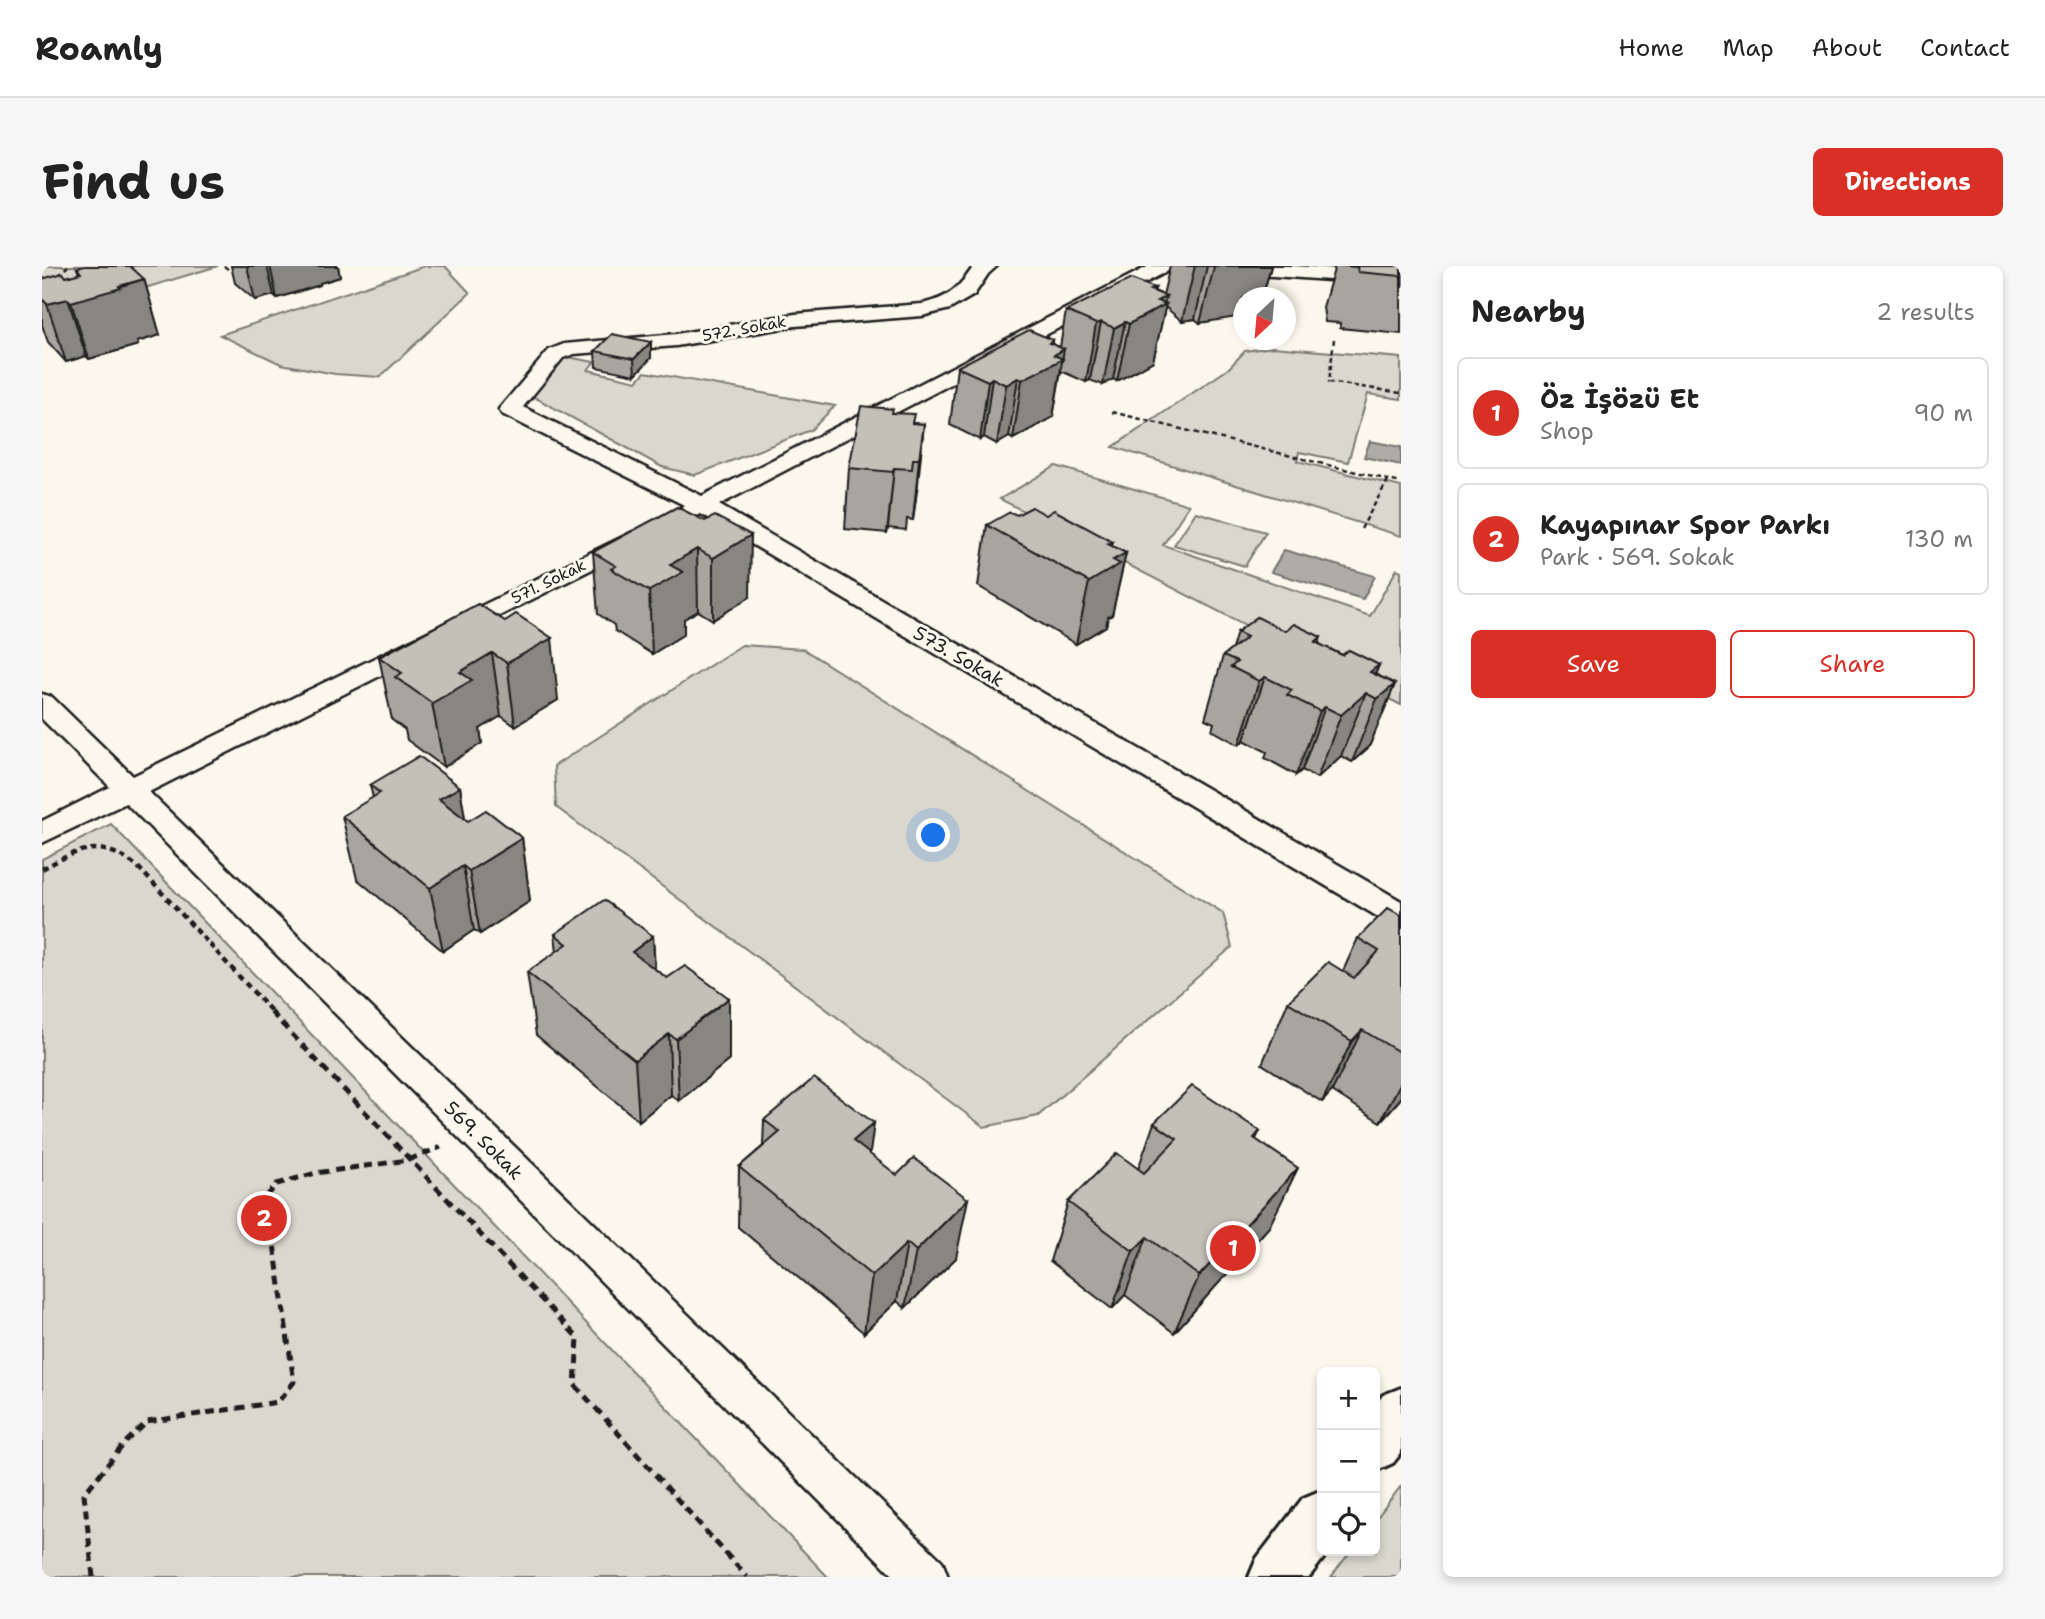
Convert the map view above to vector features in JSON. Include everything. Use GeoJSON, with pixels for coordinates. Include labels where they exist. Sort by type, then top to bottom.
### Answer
{"type":"FeatureCollection","features":[{"type":"Feature","properties":{"kind":"main road"},"geometry":{"type":"LineString","coordinates":[[1380,1440],[1401,1412]]}},
{"type":"Feature","properties":{"kind":"main road"},"geometry":{"type":"LineString","coordinates":[[1276,1577],[1317,1523]]}},
{"type":"Feature","properties":{"kind":"street","name":"572. Sokak"},"geometry":{"type":"LineString","coordinates":[[510,408],[556,354],[571,348],[676,340],[795,320],[922,310],[943,305],[967,291],[981,270],[988,266]]}},
{"type":"Feature","properties":{"kind":"street","name":"571. Sokak"},"geometry":{"type":"LineString","coordinates":[[42,833],[702,505],[1163,266]]}},
{"type":"Feature","properties":{"kind":"street"},"geometry":{"type":"LineString","coordinates":[[1214,266],[1401,279]]}},
{"type":"Feature","properties":{"kind":"street","name":"573. Sokak"},"geometry":{"type":"LineString","coordinates":[[510,408],[702,505],[1401,916]]}},
{"type":"Feature","properties":{"kind":"street","name":"569. Sokak"},"geometry":{"type":"LineString","coordinates":[[42,703],[926,1577]]}},
{"type":"Feature","properties":{"kind":"path"},"geometry":{"type":"LineString","coordinates":[[52,279],[63,278],[61,273],[68,266]]}},
{"type":"Feature","properties":{"kind":"path"},"geometry":{"type":"LineString","coordinates":[[225,266],[229,270]]}},
{"type":"Feature","properties":{"kind":"path"},"geometry":{"type":"LineString","coordinates":[[1334,340],[1329,382],[1401,393]]}},
{"type":"Feature","properties":{"kind":"path"},"geometry":{"type":"LineString","coordinates":[[1112,412],[1401,483]]}},
{"type":"Feature","properties":{"kind":"path"},"geometry":{"type":"LineString","coordinates":[[1360,528],[1388,480]]}},
{"type":"Feature","properties":{"kind":"path"},"geometry":{"type":"LineString","coordinates":[[42,869],[61,859],[94,849],[115,851],[138,867],[408,1160],[579,1338],[575,1385],[747,1577]]}},
{"type":"Feature","properties":{"kind":"path"},"geometry":{"type":"LineString","coordinates":[[93,1577],[84,1494],[124,1444],[147,1422],[278,1402],[294,1382],[267,1196],[277,1184],[316,1173],[408,1160],[478,1133]]}},
{"type":"Feature","properties":{"kind":"shaded area"},"geometry":{"type":"Polygon","coordinates":[[[42,266],[218,266],[42,319],[42,266]]]}},
{"type":"Feature","properties":{"kind":"shaded area"},"geometry":{"type":"Polygon","coordinates":[[[425,266],[445,266],[470,293],[380,377],[335,374],[281,364],[220,335],[425,266]]]}},
{"type":"Feature","properties":{"kind":"shaded area"},"geometry":{"type":"Polygon","coordinates":[[[1296,349],[1401,358],[1401,399],[1368,394],[1348,462],[1299,452],[1297,461],[1401,487],[1401,536],[1113,447],[1228,369],[1245,351],[1296,349]]]}},
{"type":"Feature","properties":{"kind":"shaded area"},"geometry":{"type":"Polygon","coordinates":[[[562,356],[594,362],[588,370],[637,381],[645,372],[835,406],[811,430],[695,475],[662,467],[532,396],[562,356]]]}},
{"type":"Feature","properties":{"kind":"shaded area"},"geometry":{"type":"Polygon","coordinates":[[[1370,441],[1401,447],[1401,465],[1364,457],[1370,441]]]}},
{"type":"Feature","properties":{"kind":"shaded area"},"geometry":{"type":"Polygon","coordinates":[[[1056,466],[1189,505],[1163,545],[1370,616],[1397,569],[1401,571],[1401,705],[1000,499],[1056,466]]]}},
{"type":"Feature","properties":{"kind":"shaded area"},"geometry":{"type":"Polygon","coordinates":[[[1196,512],[1266,532],[1245,566],[1174,545],[1196,512]]]}},
{"type":"Feature","properties":{"kind":"shaded area"},"geometry":{"type":"Polygon","coordinates":[[[1284,550],[1375,576],[1363,599],[1271,572],[1284,550]]]}},
{"type":"Feature","properties":{"kind":"shaded area"},"geometry":{"type":"Polygon","coordinates":[[[742,645],[803,649],[1223,913],[1232,947],[1038,1116],[984,1127],[556,807],[554,766],[742,645]]]}},
{"type":"Feature","properties":{"kind":"shaded area"},"geometry":{"type":"Polygon","coordinates":[[[111,824],[828,1577],[42,1577],[42,859],[111,824]]]}},
{"type":"Feature","properties":{"kind":"shaded area"},"geometry":{"type":"Polygon","coordinates":[[[1401,1486],[1401,1577],[1331,1577],[1347,1556],[1380,1556],[1380,1513],[1401,1486]]]}},
{"type":"Feature","properties":{"kind":"building"},"geometry":{"type":"Polygon","coordinates":[[[130,266],[144,279],[71,302],[68,299],[47,304],[42,299],[42,279],[63,273],[66,277],[81,273],[77,268],[130,266]]]}},
{"type":"Feature","properties":{"kind":"building"},"geometry":{"type":"Polygon","coordinates":[[[1342,266],[1401,266],[1401,276],[1358,272],[1357,267],[1342,266]]]}},
{"type":"Feature","properties":{"kind":"building"},"geometry":{"type":"Polygon","coordinates":[[[1131,279],[1155,288],[1150,290],[1166,296],[1157,301],[1166,304],[1129,324],[1125,322],[1114,328],[1101,322],[1096,324],[1066,311],[1131,279]]]}},
{"type":"Feature","properties":{"kind":"building"},"geometry":{"type":"Polygon","coordinates":[[[1029,330],[1053,340],[1049,343],[1064,349],[1054,355],[1063,359],[1006,385],[992,378],[988,381],[957,367],[1029,330]]]}},
{"type":"Feature","properties":{"kind":"building"},"geometry":{"type":"Polygon","coordinates":[[[612,334],[651,342],[634,359],[595,351],[612,334]]]}},
{"type":"Feature","properties":{"kind":"building"},"geometry":{"type":"Polygon","coordinates":[[[861,406],[893,409],[892,413],[914,414],[912,423],[924,424],[919,459],[913,459],[912,469],[894,468],[893,472],[849,468],[861,406]]]}},
{"type":"Feature","properties":{"kind":"building"},"geometry":{"type":"Polygon","coordinates":[[[677,507],[705,521],[715,516],[751,535],[713,558],[697,549],[670,565],[683,572],[649,591],[611,569],[616,566],[593,552],[677,507]]]}},
{"type":"Feature","properties":{"kind":"building"},"geometry":{"type":"Polygon","coordinates":[[[1032,507],[1046,515],[1054,510],[1113,542],[1108,544],[1126,553],[1113,560],[1120,564],[1089,582],[987,525],[1010,512],[1017,515],[1032,507]]]}},
{"type":"Feature","properties":{"kind":"building"},"geometry":{"type":"Polygon","coordinates":[[[478,604],[505,621],[516,614],[552,638],[507,663],[492,653],[460,672],[472,680],[432,703],[395,677],[402,673],[379,657],[478,604]]]}},
{"type":"Feature","properties":{"kind":"building"},"geometry":{"type":"Polygon","coordinates":[[[1257,617],[1285,631],[1294,624],[1321,637],[1315,642],[1342,655],[1349,650],[1379,665],[1370,672],[1395,684],[1377,699],[1366,693],[1341,715],[1325,707],[1320,711],[1287,695],[1292,690],[1265,677],[1259,681],[1231,667],[1237,662],[1223,656],[1247,637],[1237,632],[1257,617]]]}},
{"type":"Feature","properties":{"kind":"building"},"geometry":{"type":"Polygon","coordinates":[[[419,756],[460,787],[439,799],[468,821],[486,810],[522,838],[469,871],[463,866],[430,888],[342,816],[380,793],[370,785],[419,756]]]}},
{"type":"Feature","properties":{"kind":"building"},"geometry":{"type":"Polygon","coordinates":[[[604,900],[653,936],[632,952],[667,978],[685,966],[729,998],[676,1039],[669,1034],[635,1060],[527,972],[567,944],[555,934],[604,900]]]}},
{"type":"Feature","properties":{"kind":"building"},"geometry":{"type":"Polygon","coordinates":[[[1388,908],[1401,915],[1401,1053],[1362,1030],[1352,1041],[1288,1002],[1328,962],[1354,978],[1379,951],[1358,938],[1388,908]]]}},
{"type":"Feature","properties":{"kind":"building"},"geometry":{"type":"Polygon","coordinates":[[[814,1078],[874,1123],[853,1141],[897,1175],[914,1158],[968,1199],[916,1251],[907,1243],[872,1276],[739,1167],[780,1132],[764,1120],[814,1078]]]}},
{"type":"Feature","properties":{"kind":"building"},"geometry":{"type":"Polygon","coordinates":[[[1192,1086],[1260,1131],[1254,1138],[1298,1168],[1199,1276],[1147,1237],[1133,1251],[1068,1202],[1117,1153],[1144,1173],[1177,1139],[1154,1123],[1192,1086]]]}},
{"type":"Feature","properties":{"kind":"place","name":"Kayapınar Spor Parkı"},"geometry":{"type":"Point","coordinates":[264,1218]}},
{"type":"Feature","properties":{"kind":"place","name":"Öz İşözü Et"},"geometry":{"type":"Point","coordinates":[1233,1248]}}]}
